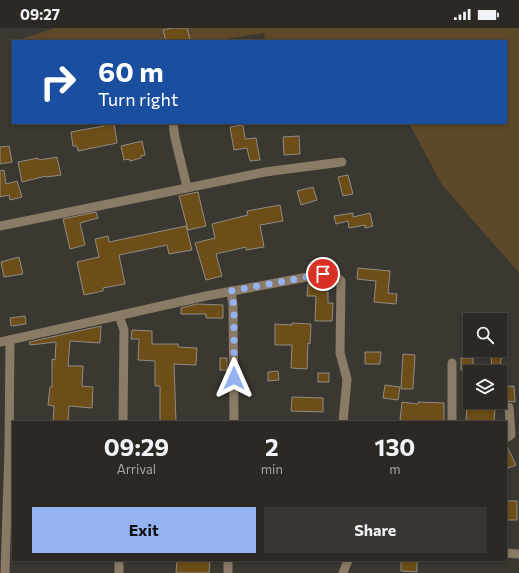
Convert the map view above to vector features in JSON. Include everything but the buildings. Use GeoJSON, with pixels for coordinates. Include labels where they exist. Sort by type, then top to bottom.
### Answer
{"type":"FeatureCollection","features":[{"type":"Feature","properties":{"kind":"street"},"geometry":{"type":"LineString","coordinates":[[173,124],[187,187]]}},
{"type":"Feature","properties":{"kind":"street"},"geometry":{"type":"LineString","coordinates":[[0,226],[264,172],[342,162]]}},
{"type":"Feature","properties":{"kind":"street"},"geometry":{"type":"LineString","coordinates":[[0,342],[231,291],[323,274],[335,275],[341,280],[340,352],[347,379],[344,421]]}},
{"type":"Feature","properties":{"kind":"street"},"geometry":{"type":"LineString","coordinates":[[231,291],[234,306],[234,421]]}},
{"type":"Feature","properties":{"kind":"street"},"geometry":{"type":"LineString","coordinates":[[119,316],[124,330],[125,348],[123,421]]}},
{"type":"Feature","properties":{"kind":"street"},"geometry":{"type":"LineString","coordinates":[[5,573],[9,450],[10,340]]}},
{"type":"Feature","properties":{"kind":"street"},"geometry":{"type":"LineString","coordinates":[[452,363],[452,421]]}},
{"type":"Feature","properties":{"kind":"street"},"geometry":{"type":"LineString","coordinates":[[507,437],[511,435],[509,407]]}},
{"type":"Feature","properties":{"kind":"street"},"geometry":{"type":"LineString","coordinates":[[507,553],[519,554]]}},
{"type":"Feature","properties":{"kind":"street"},"geometry":{"type":"LineString","coordinates":[[119,561],[119,573]]}},
{"type":"Feature","properties":{"kind":"street"},"geometry":{"type":"LineString","coordinates":[[228,561],[228,573]]}},
{"type":"Feature","properties":{"kind":"street"},"geometry":{"type":"LineString","coordinates":[[343,573],[348,561]]}},
{"type":"Feature","properties":{"kind":"shaded area"},"geometry":{"type":"Polygon","coordinates":[[[55,28],[519,28],[519,273],[442,185],[410,124],[507,124],[507,40],[265,40],[264,33],[218,40],[18,40],[55,28]]]}},
{"type":"Feature","properties":{"kind":"route"},"geometry":{"type":"LineString","coordinates":[[234,378],[234,306],[231,291],[323,274]]}}]}
